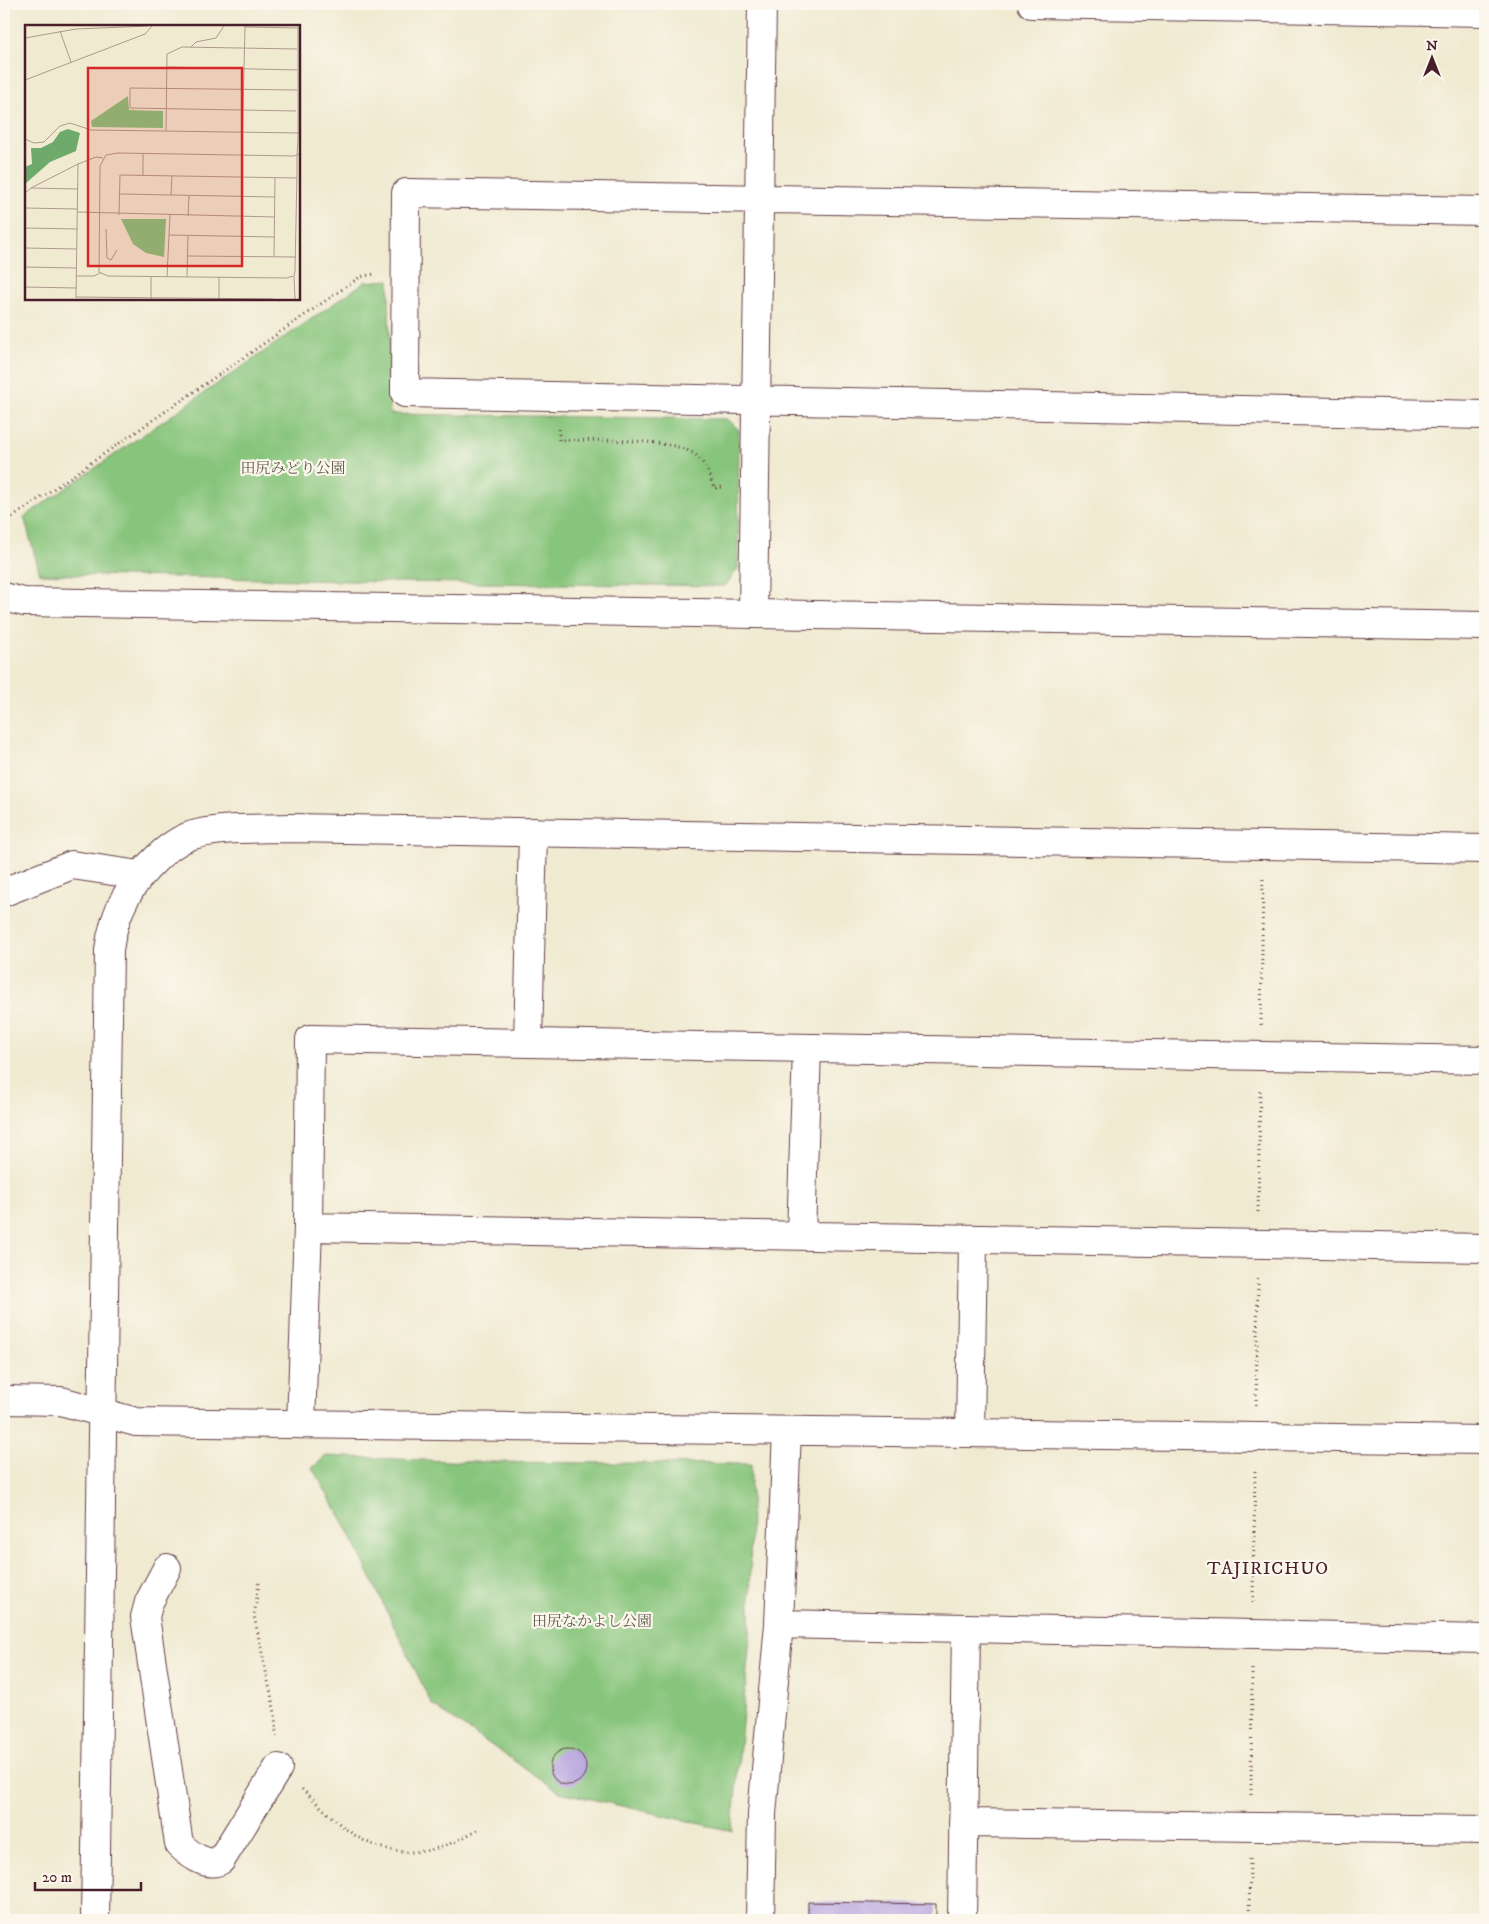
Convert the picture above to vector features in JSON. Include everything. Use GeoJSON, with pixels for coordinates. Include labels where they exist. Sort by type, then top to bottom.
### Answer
{"type":"FeatureCollection","features":[{"type":"Feature","properties":{"kind":"street"},"geometry":{"type":"LineString","coordinates":[[753,614],[762,4]]}},
{"type":"Feature","properties":{"kind":"street"},"geometry":{"type":"LineString","coordinates":[[1032,4],[1485,12]]}},
{"type":"Feature","properties":{"kind":"street"},"geometry":{"type":"LineString","coordinates":[[1485,211],[406,193],[405,393],[1485,415]]}},
{"type":"Feature","properties":{"kind":"street"},"geometry":{"type":"LineString","coordinates":[[4,597],[24,602],[1485,626]]}},
{"type":"Feature","properties":{"kind":"street"},"geometry":{"type":"LineString","coordinates":[[95,1920],[109,950],[111,934],[122,901],[139,875],[170,846],[184,838],[222,830],[290,828],[1485,849],[1485,845]]}},
{"type":"Feature","properties":{"kind":"street"},"geometry":{"type":"LineString","coordinates":[[528,1043],[533,832]]}},
{"type":"Feature","properties":{"kind":"street"},"geometry":{"type":"LineString","coordinates":[[4,892],[72,865],[139,875]]}},
{"type":"Feature","properties":{"kind":"street"},"geometry":{"type":"LineString","coordinates":[[301,1424],[308,1227],[310,1039],[1485,1060]]}},
{"type":"Feature","properties":{"kind":"street"},"geometry":{"type":"LineString","coordinates":[[801,1236],[807,1048]]}},
{"type":"Feature","properties":{"kind":"street"},"geometry":{"type":"LineString","coordinates":[[308,1227],[1485,1248]]}},
{"type":"Feature","properties":{"kind":"street"},"geometry":{"type":"LineString","coordinates":[[970,1433],[973,1239]]}},
{"type":"Feature","properties":{"kind":"street"},"geometry":{"type":"LineString","coordinates":[[4,1400],[61,1401],[136,1422],[1485,1440]]}},
{"type":"Feature","properties":{"kind":"street"},"geometry":{"type":"LineString","coordinates":[[760,1920],[763,1806],[779,1624],[788,1431]]}},
{"type":"Feature","properties":{"kind":"street"},"geometry":{"type":"LineString","coordinates":[[167,1568],[149,1602],[136,1617],[179,1844],[187,1852],[206,1862],[216,1863],[221,1860],[278,1768]]}},
{"type":"Feature","properties":{"kind":"street"},"geometry":{"type":"LineString","coordinates":[[779,1624],[1485,1639]]}},
{"type":"Feature","properties":{"kind":"street"},"geometry":{"type":"LineString","coordinates":[[962,1920],[966,1628]]}},
{"type":"Feature","properties":{"kind":"street"},"geometry":{"type":"LineString","coordinates":[[963,1823],[1485,1830]]}},
{"type":"Feature","properties":{"kind":"path"},"geometry":{"type":"LineString","coordinates":[[4,522],[360,277],[406,265]]}},
{"type":"Feature","properties":{"kind":"path"},"geometry":{"type":"LineString","coordinates":[[559,440],[622,441],[674,446],[698,457],[705,466],[714,488]]}},
{"type":"Feature","properties":{"kind":"path"},"geometry":{"type":"LineString","coordinates":[[1249,1920],[1263,845]]}},
{"type":"Feature","properties":{"kind":"path"},"geometry":{"type":"LineString","coordinates":[[259,1583],[254,1616],[275,1713],[278,1768],[349,1830],[364,1841],[382,1847],[414,1852],[432,1851],[454,1844],[478,1829]]}},
{"type":"Feature","properties":{"kind":"green space","name":"田尻みどり公園"},"geometry":{"type":"Polygon","coordinates":[[[389,280],[390,414],[728,419],[739,430],[738,569],[725,586],[389,582],[40,574],[24,517],[365,282],[389,280]]]}},
{"type":"Feature","properties":{"kind":"green space","name":"田尻なかよし公園"},"geometry":{"type":"Polygon","coordinates":[[[326,1456],[472,1462],[751,1464],[750,1637],[732,1831],[560,1792],[432,1705],[346,1526],[312,1468],[326,1456]]]}},
{"type":"Feature","properties":{"kind":"building"},"geometry":{"type":"Polygon","coordinates":[[[568,1749],[575,1750],[581,1754],[585,1760],[585,1774],[581,1780],[575,1784],[568,1785],[561,1784],[555,1780],[551,1774],[550,1767],[551,1760],[555,1754],[561,1750],[568,1749]]]}},
{"type":"Feature","properties":{"kind":"building"},"geometry":{"type":"Polygon","coordinates":[[[808,1902],[936,1904],[936,1920],[808,1920],[808,1902]]]}},
{"type":"Feature","properties":{"kind":"district","name":"TAJIRICHUO"},"geometry":{"type":"Point","coordinates":[1268,1569]}}]}
